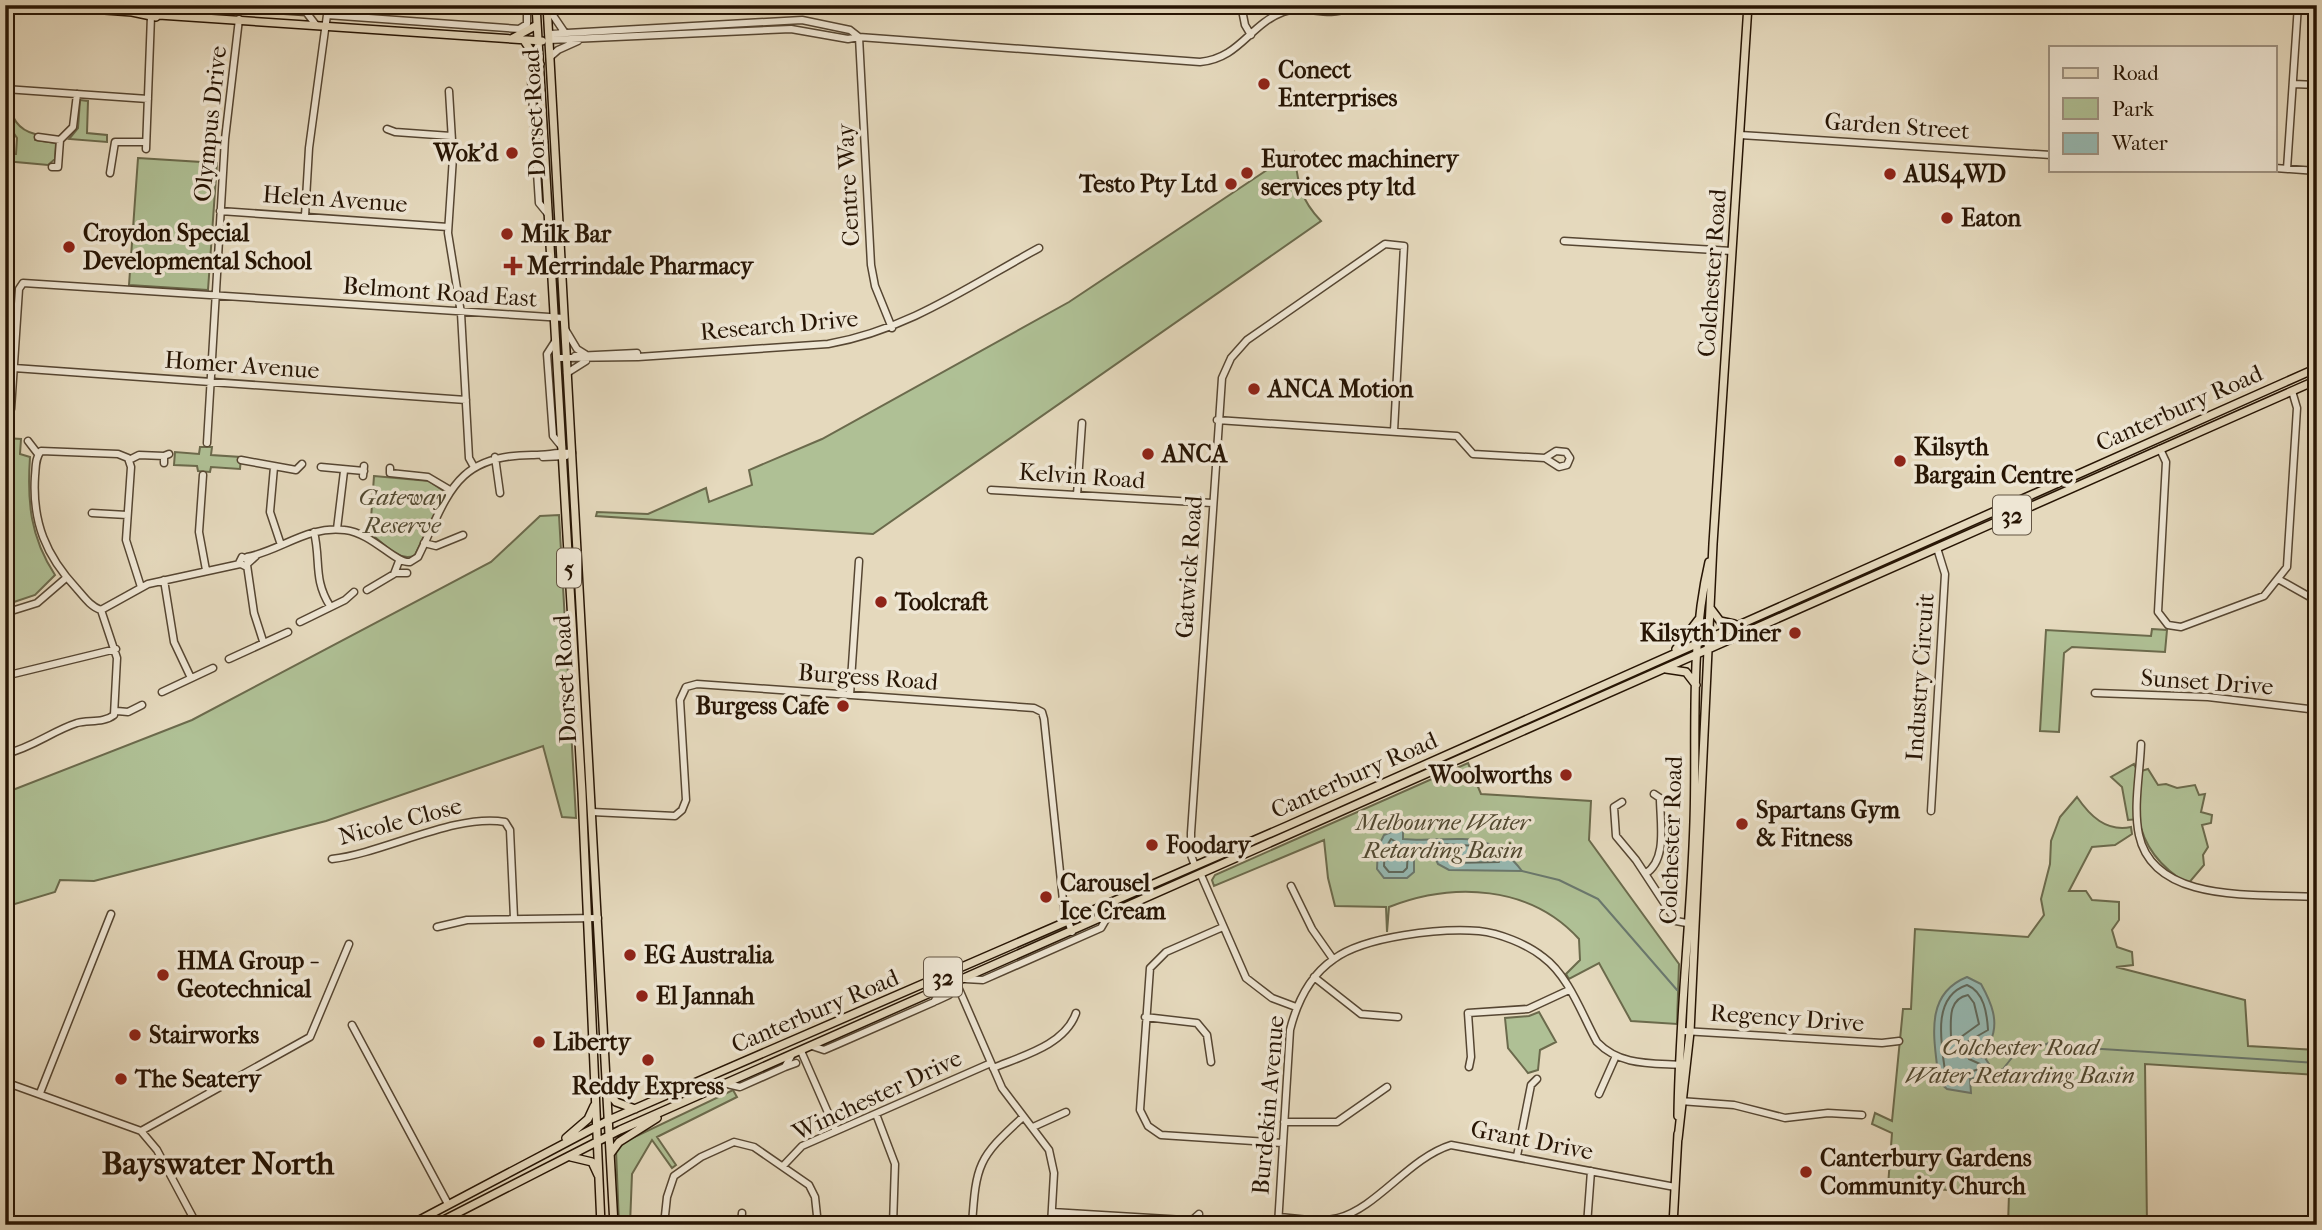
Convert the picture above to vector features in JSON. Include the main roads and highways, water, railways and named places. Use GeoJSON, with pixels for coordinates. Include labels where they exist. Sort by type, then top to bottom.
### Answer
{"type":"FeatureCollection","features":[{"type":"Feature","properties":{"kind":"main road"},"geometry":{"type":"LineString","coordinates":[[36,5],[132,12],[152,9],[185,16],[525,42],[539,38]]}},
{"type":"Feature","properties":{"kind":"main road","name":"Dorset Road"},"geometry":{"type":"LineString","coordinates":[[536,5],[588,918],[601,1225]]}},
{"type":"Feature","properties":{"kind":"main road","name":"Colchester Road"},"geometry":{"type":"LineString","coordinates":[[1673,1225],[1748,5]]}},
{"type":"Feature","properties":{"kind":"main road","name":"Dorset Road"},"geometry":{"type":"LineString","coordinates":[[547,6],[614,1225]]}},
{"type":"Feature","properties":{"kind":"main road"},"geometry":{"type":"LineString","coordinates":[[513,38],[537,25]]}},
{"type":"Feature","properties":{"kind":"main road"},"geometry":{"type":"LineString","coordinates":[[500,39],[549,37]]}},
{"type":"Feature","properties":{"kind":"main road"},"geometry":{"type":"LineString","coordinates":[[525,42],[540,65]]}},
{"type":"Feature","properties":{"kind":"main road"},"geometry":{"type":"LineString","coordinates":[[549,226],[559,226]]}},
{"type":"Feature","properties":{"kind":"main road","name":"Canterbury Road"},"geometry":{"type":"LineString","coordinates":[[411,1225],[609,1120],[950,974],[2317,368]]}},
{"type":"Feature","properties":{"kind":"main road","name":"Canterbury Road"},"geometry":{"type":"LineString","coordinates":[[434,1225],[610,1134],[1201,876],[2317,380]]}},
{"type":"Feature","properties":{"kind":"main road"},"geometry":{"type":"LineString","coordinates":[[2288,381],[2292,391]]}},
{"type":"Feature","properties":{"kind":"main road"},"geometry":{"type":"LineString","coordinates":[[2101,464],[2106,474]]}},
{"type":"Feature","properties":{"kind":"main road","name":"Colchester Road"},"geometry":{"type":"LineString","coordinates":[[1691,924],[1697,654],[1700,616],[1713,544]]}},
{"type":"Feature","properties":{"kind":"main road"},"geometry":{"type":"LineString","coordinates":[[1710,605],[1720,621],[1737,624]]}},
{"type":"Feature","properties":{"kind":"main road"},"geometry":{"type":"LineString","coordinates":[[1667,655],[1684,641],[1700,616]]}},
{"type":"Feature","properties":{"kind":"main road"},"geometry":{"type":"LineString","coordinates":[[1662,669],[1686,672],[1696,685]]}},
{"type":"Feature","properties":{"kind":"main road"},"geometry":{"type":"LineString","coordinates":[[1593,688],[1603,698]]}},
{"type":"Feature","properties":{"kind":"main road"},"geometry":{"type":"LineString","coordinates":[[1593,688],[1594,701]]}},
{"type":"Feature","properties":{"kind":"main road"},"geometry":{"type":"LineString","coordinates":[[1328,807],[1333,817]]}},
{"type":"Feature","properties":{"kind":"main road"},"geometry":{"type":"LineString","coordinates":[[582,812],[592,812]]}},
{"type":"Feature","properties":{"kind":"main road"},"geometry":{"type":"LineString","coordinates":[[1195,866],[1201,876]]}},
{"type":"Feature","properties":{"kind":"main road"},"geometry":{"type":"LineString","coordinates":[[797,1040],[801,1051]]}},
{"type":"Feature","properties":{"kind":"main road"},"geometry":{"type":"LineString","coordinates":[[608,1091],[616,1102],[635,1109]]}},
{"type":"Feature","properties":{"kind":"main road"},"geometry":{"type":"LineString","coordinates":[[557,1146],[588,1119],[596,1101]]}},
{"type":"Feature","properties":{"kind":"main road"},"geometry":{"type":"LineString","coordinates":[[611,1153],[619,1142],[678,1104]]}},
{"type":"Feature","properties":{"kind":"main road"},"geometry":{"type":"LineString","coordinates":[[565,1157],[587,1158],[592,1162],[600,1179]]}},
{"type":"Feature","properties":{"kind":"water"},"geometry":{"type":"Polygon","coordinates":[[[1403,827],[1403,839],[1467,839],[1495,847],[1509,856],[1522,871],[1449,870],[1438,864],[1434,855],[1414,854],[1414,872],[1407,878],[1384,878],[1377,869],[1378,847],[1384,835],[1403,827]]]}},
{"type":"Feature","properties":{"kind":"water"},"geometry":{"type":"Polygon","coordinates":[[[1967,977],[1981,984],[1991,1005],[1994,1020],[1990,1042],[1973,1045],[1976,1056],[1985,1058],[1995,1073],[1970,1079],[1971,1093],[1947,1089],[1939,1082],[1934,1036],[1937,1008],[1943,995],[1967,977]]]}},
{"type":"Feature","properties":{"kind":"waterway"},"geometry":{"type":"LineString","coordinates":[[1522,871],[1559,880],[1598,899],[1677,990]]}},
{"type":"Feature","properties":{"kind":"waterway"},"geometry":{"type":"LineString","coordinates":[[1995,1073],[2003,1069],[2014,1055],[2029,1052],[2053,1041],[2071,1047],[2317,1063]]}},
{"type":"Feature","properties":{"kind":"place","name":"Conect Enterprises"},"geometry":{"type":"Point","coordinates":[1264,84]}},
{"type":"Feature","properties":{"kind":"place","name":"Wok’d"},"geometry":{"type":"Point","coordinates":[512,153]}},
{"type":"Feature","properties":{"kind":"place","name":"Eurotec machinery services pty ltd"},"geometry":{"type":"Point","coordinates":[1247,173]}},
{"type":"Feature","properties":{"kind":"place","name":"AUS4WD"},"geometry":{"type":"Point","coordinates":[1890,174]}},
{"type":"Feature","properties":{"kind":"place","name":"Testo Pty Ltd"},"geometry":{"type":"Point","coordinates":[1231,184]}},
{"type":"Feature","properties":{"kind":"place","name":"Eaton"},"geometry":{"type":"Point","coordinates":[1947,218]}},
{"type":"Feature","properties":{"kind":"place","name":"Milk Bar"},"geometry":{"type":"Point","coordinates":[507,234]}},
{"type":"Feature","properties":{"kind":"place","name":"Croydon Special Developmental School"},"geometry":{"type":"Point","coordinates":[69,247]}},
{"type":"Feature","properties":{"kind":"place","name":"Merrindale Pharmacy"},"geometry":{"type":"Point","coordinates":[513,266]}},
{"type":"Feature","properties":{"kind":"place","name":"ANCA Motion"},"geometry":{"type":"Point","coordinates":[1254,389]}},
{"type":"Feature","properties":{"kind":"place","name":"ANCA"},"geometry":{"type":"Point","coordinates":[1148,454]}},
{"type":"Feature","properties":{"kind":"place","name":"Kilsyth Bargain Centre"},"geometry":{"type":"Point","coordinates":[1900,461]}},
{"type":"Feature","properties":{"kind":"place","name":"Toolcraft"},"geometry":{"type":"Point","coordinates":[881,602]}},
{"type":"Feature","properties":{"kind":"place","name":"Kilsyth Diner"},"geometry":{"type":"Point","coordinates":[1795,633]}},
{"type":"Feature","properties":{"kind":"place","name":"Burgess Cafe"},"geometry":{"type":"Point","coordinates":[843,706]}},
{"type":"Feature","properties":{"kind":"place","name":"Woolworths"},"geometry":{"type":"Point","coordinates":[1566,775]}},
{"type":"Feature","properties":{"kind":"place","name":"Spartans Gym & Fitness"},"geometry":{"type":"Point","coordinates":[1742,824]}},
{"type":"Feature","properties":{"kind":"place","name":"Foodary"},"geometry":{"type":"Point","coordinates":[1152,845]}},
{"type":"Feature","properties":{"kind":"place","name":"Carousel Ice Cream"},"geometry":{"type":"Point","coordinates":[1046,897]}},
{"type":"Feature","properties":{"kind":"place","name":"EG Australia"},"geometry":{"type":"Point","coordinates":[630,955]}},
{"type":"Feature","properties":{"kind":"place","name":"HMA Group - Geotechnical"},"geometry":{"type":"Point","coordinates":[163,975]}},
{"type":"Feature","properties":{"kind":"place","name":"El Jannah"},"geometry":{"type":"Point","coordinates":[642,996]}},
{"type":"Feature","properties":{"kind":"place","name":"Stairworks"},"geometry":{"type":"Point","coordinates":[135,1035]}},
{"type":"Feature","properties":{"kind":"place","name":"Liberty"},"geometry":{"type":"Point","coordinates":[539,1042]}},
{"type":"Feature","properties":{"kind":"place","name":"Reddy Express"},"geometry":{"type":"Point","coordinates":[648,1060]}},
{"type":"Feature","properties":{"kind":"place","name":"The Seatery"},"geometry":{"type":"Point","coordinates":[121,1079]}},
{"type":"Feature","properties":{"kind":"place","name":"Canterbury Gardens Community Church"},"geometry":{"type":"Point","coordinates":[1806,1172]}},
{"type":"Feature","properties":{"kind":"district","name":"Bayswater North"},"geometry":{"type":"Point","coordinates":[218,1163]}},
{"type":"Feature","properties":{"kind":"park label","name":"Gateway Reserve"},"geometry":{"type":"Point","coordinates":[402,511]}},
{"type":"Feature","properties":{"kind":"park label","name":"Melbourne Water Retarding Basin"},"geometry":{"type":"Point","coordinates":[1443,836]}},
{"type":"Feature","properties":{"kind":"park label","name":"Colchester Road Water Retarding Basin"},"geometry":{"type":"Point","coordinates":[2020,1061]}}]}
